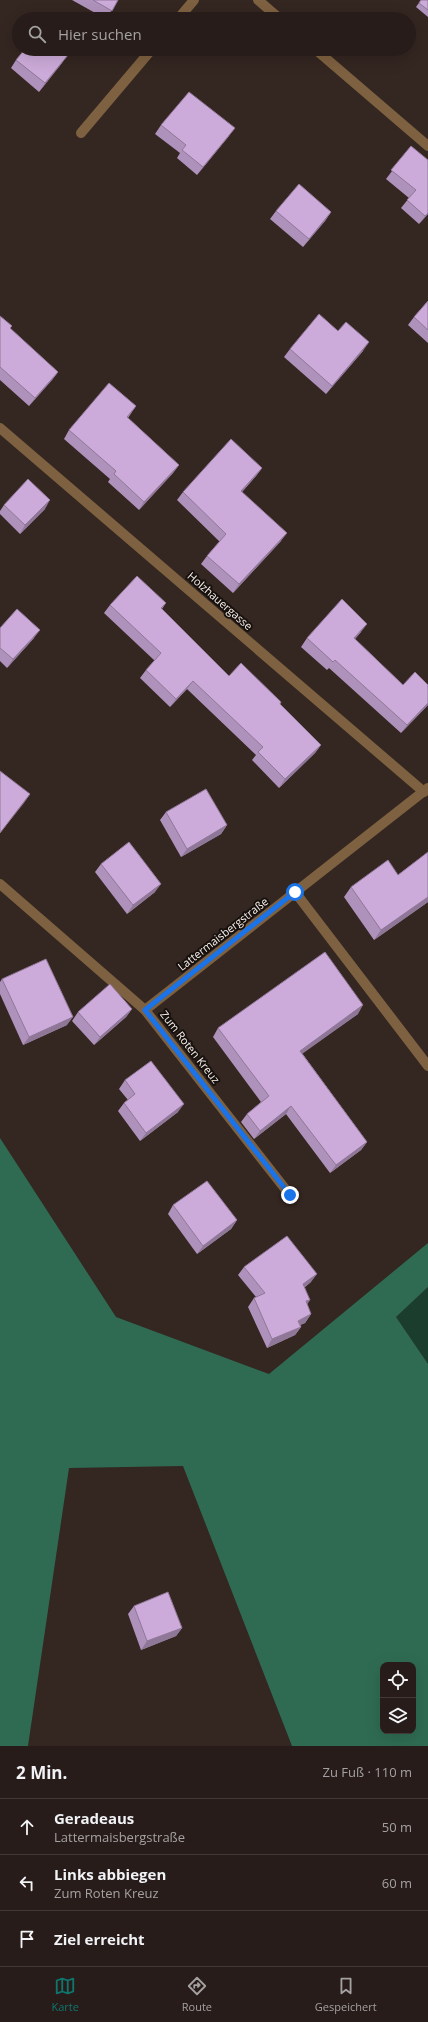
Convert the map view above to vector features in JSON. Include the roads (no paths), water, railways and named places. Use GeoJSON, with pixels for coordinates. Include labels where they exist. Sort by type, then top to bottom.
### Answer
{"type":"FeatureCollection","features":[{"type":"Feature","properties":{"kind":"street"},"geometry":{"type":"LineString","coordinates":[[184,12],[194,0]]}},
{"type":"Feature","properties":{"kind":"street"},"geometry":{"type":"LineString","coordinates":[[258,0],[272,12]]}},
{"type":"Feature","properties":{"kind":"street"},"geometry":{"type":"LineString","coordinates":[[81,133],[146,56]]}},
{"type":"Feature","properties":{"kind":"street"},"geometry":{"type":"LineString","coordinates":[[323,56],[428,146]]}},
{"type":"Feature","properties":{"kind":"street","name":"Holzhauergasse"},"geometry":{"type":"LineString","coordinates":[[0,428],[426,790]]}},
{"type":"Feature","properties":{"kind":"street","name":"Lattermaisbergstraße"},"geometry":{"type":"LineString","coordinates":[[145,1010],[426,790]]}},
{"type":"Feature","properties":{"kind":"street","name":"Zum Roten Kreuz"},"geometry":{"type":"LineString","coordinates":[[0,884],[145,1010],[290,1195]]}},
{"type":"Feature","properties":{"kind":"street"},"geometry":{"type":"LineString","coordinates":[[295,892],[428,1066]]}}]}
